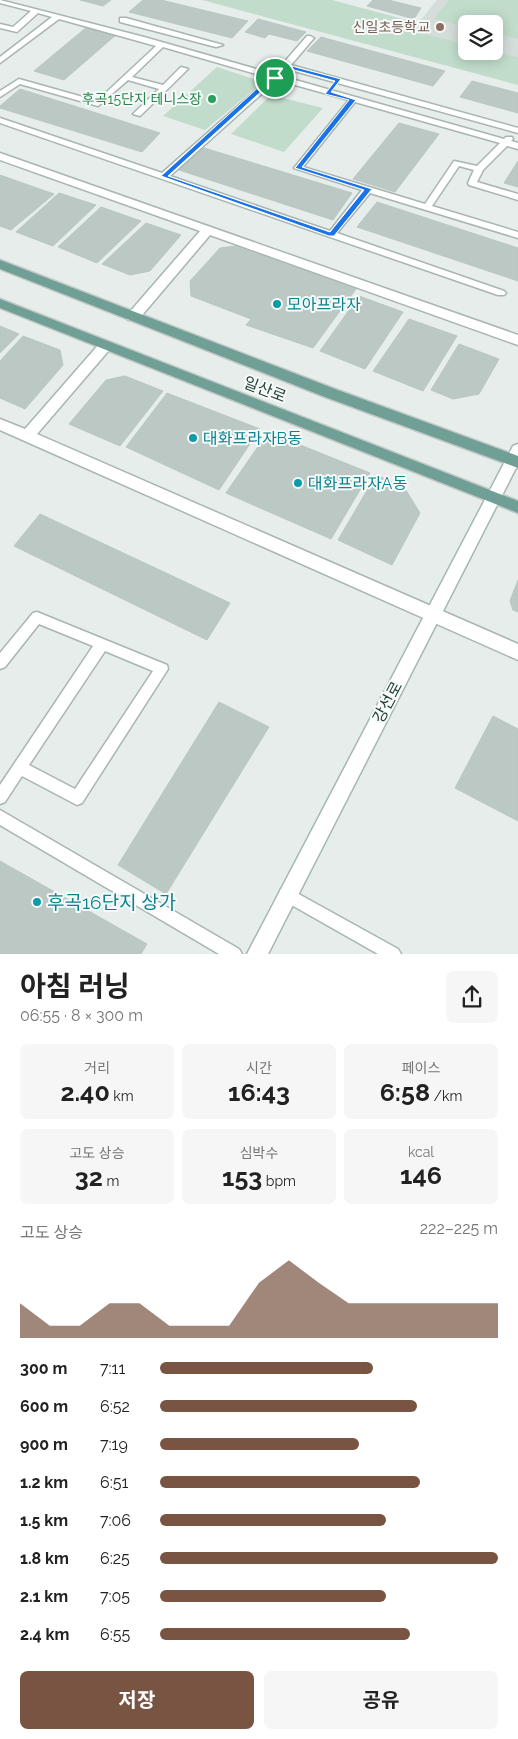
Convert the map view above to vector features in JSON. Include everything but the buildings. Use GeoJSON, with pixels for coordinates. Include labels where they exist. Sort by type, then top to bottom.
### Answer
{"type":"FeatureCollection","features":[{"type":"Feature","properties":{"kind":"main road","name":"일산로"},"geometry":{"type":"LineString","coordinates":[[0,264],[330,394],[516,458]]}},
{"type":"Feature","properties":{"kind":"main road","name":"일산로"},"geometry":{"type":"LineString","coordinates":[[0,304],[518,507]]}},
{"type":"Feature","properties":{"kind":"street"},"geometry":{"type":"LineString","coordinates":[[0,156],[518,340]]}},
{"type":"Feature","properties":{"kind":"street"},"geometry":{"type":"LineString","coordinates":[[132,317],[208,229]]}},
{"type":"Feature","properties":{"kind":"street"},"geometry":{"type":"LineString","coordinates":[[27,436],[105,346]]}},
{"type":"Feature","properties":{"kind":"street"},"geometry":{"type":"LineString","coordinates":[[0,424],[434,613],[518,652]]}},
{"type":"Feature","properties":{"kind":"street","name":"강선로"},"geometry":{"type":"LineString","coordinates":[[257,954],[286,894],[493,497],[516,458]]}},
{"type":"Feature","properties":{"kind":"lane"},"geometry":{"type":"LineString","coordinates":[[0,1],[518,146]]}},
{"type":"Feature","properties":{"kind":"lane"},"geometry":{"type":"LineString","coordinates":[[0,26],[14,30],[36,11]]}},
{"type":"Feature","properties":{"kind":"lane"},"geometry":{"type":"LineString","coordinates":[[0,62],[57,16]]}},
{"type":"Feature","properties":{"kind":"lane"},"geometry":{"type":"LineString","coordinates":[[123,20],[218,45]]}},
{"type":"Feature","properties":{"kind":"lane"},"geometry":{"type":"LineString","coordinates":[[141,39],[153,28]]}},
{"type":"Feature","properties":{"kind":"lane"},"geometry":{"type":"LineString","coordinates":[[164,176],[275,78],[310,38]]}},
{"type":"Feature","properties":{"kind":"lane"},"geometry":{"type":"LineString","coordinates":[[0,95],[19,81],[98,104],[161,45]]}},
{"type":"Feature","properties":{"kind":"lane"},"geometry":{"type":"LineString","coordinates":[[286,66],[518,132]]}},
{"type":"Feature","properties":{"kind":"lane"},"geometry":{"type":"LineString","coordinates":[[137,114],[184,69]]}},
{"type":"Feature","properties":{"kind":"lane"},"geometry":{"type":"LineString","coordinates":[[125,77],[164,88]]}},
{"type":"Feature","properties":{"kind":"lane"},"geometry":{"type":"LineString","coordinates":[[328,93],[339,80]]}},
{"type":"Feature","properties":{"kind":"lane"},"geometry":{"type":"LineString","coordinates":[[353,100],[298,168],[428,206],[518,235]]}},
{"type":"Feature","properties":{"kind":"lane"},"geometry":{"type":"LineString","coordinates":[[0,120],[501,293]]}},
{"type":"Feature","properties":{"kind":"lane"},"geometry":{"type":"LineString","coordinates":[[518,132],[505,142],[479,169],[472,183],[518,197]]}},
{"type":"Feature","properties":{"kind":"lane"},"geometry":{"type":"LineString","coordinates":[[428,206],[457,163],[479,169]]}},
{"type":"Feature","properties":{"kind":"lane"},"geometry":{"type":"LineString","coordinates":[[331,235],[368,189]]}},
{"type":"Feature","properties":{"kind":"lane"},"geometry":{"type":"LineString","coordinates":[[0,663],[37,618],[162,669],[77,798],[20,767]]}},
{"type":"Feature","properties":{"kind":"lane"},"geometry":{"type":"LineString","coordinates":[[0,797],[102,644]]}},
{"type":"Feature","properties":{"kind":"lane"},"geometry":{"type":"LineString","coordinates":[[1,820],[234,954]]}},
{"type":"Feature","properties":{"kind":"lane"},"geometry":{"type":"LineString","coordinates":[[286,894],[393,954]]}},
{"type":"Feature","properties":{"kind":"shaded area","name":"신일초등학교"},"geometry":{"type":"Polygon","coordinates":[[[437,0],[518,0],[518,57],[503,53],[503,15],[458,15],[458,42],[412,31],[437,0]]]}},
{"type":"Feature","properties":{"kind":"green space"},"geometry":{"type":"Polygon","coordinates":[[[202,0],[332,0],[418,23],[412,31],[458,42],[458,60],[503,60],[503,53],[518,57],[518,85],[202,0]]]}},
{"type":"Feature","properties":{"kind":"green space"},"geometry":{"type":"Polygon","coordinates":[[[449,0],[518,0],[518,39],[503,35],[503,15],[458,15],[458,25],[434,19],[449,0]]]}},
{"type":"Feature","properties":{"kind":"green space","name":"후곡15단지 테니스장"},"geometry":{"type":"Polygon","coordinates":[[[217,67],[263,82],[205,130],[163,116],[217,67]]]}},
{"type":"Feature","properties":{"kind":"green space"},"geometry":{"type":"Polygon","coordinates":[[[271,95],[323,108],[284,152],[231,134],[271,95]]]}},
{"type":"Feature","properties":{"kind":"place","name":"신일초등학교"},"geometry":{"type":"Point","coordinates":[440,27]}},
{"type":"Feature","properties":{"kind":"place","name":"후곡15단지 테니스장"},"geometry":{"type":"Point","coordinates":[212,99]}},
{"type":"Feature","properties":{"kind":"place","name":"모아프라자"},"geometry":{"type":"Point","coordinates":[277,304]}},
{"type":"Feature","properties":{"kind":"place","name":"대화프라자B동"},"geometry":{"type":"Point","coordinates":[193,438]}},
{"type":"Feature","properties":{"kind":"place","name":"대화프라자A동"},"geometry":{"type":"Point","coordinates":[298,483]}},
{"type":"Feature","properties":{"kind":"place","name":"후곡16단지 상가"},"geometry":{"type":"Point","coordinates":[37,902]}},
{"type":"Feature","properties":{"kind":"route"},"geometry":{"type":"LineString","coordinates":[[286,66],[339,80],[328,93],[353,100],[298,168],[368,189],[331,235],[164,176],[275,78],[286,66]]}}]}
